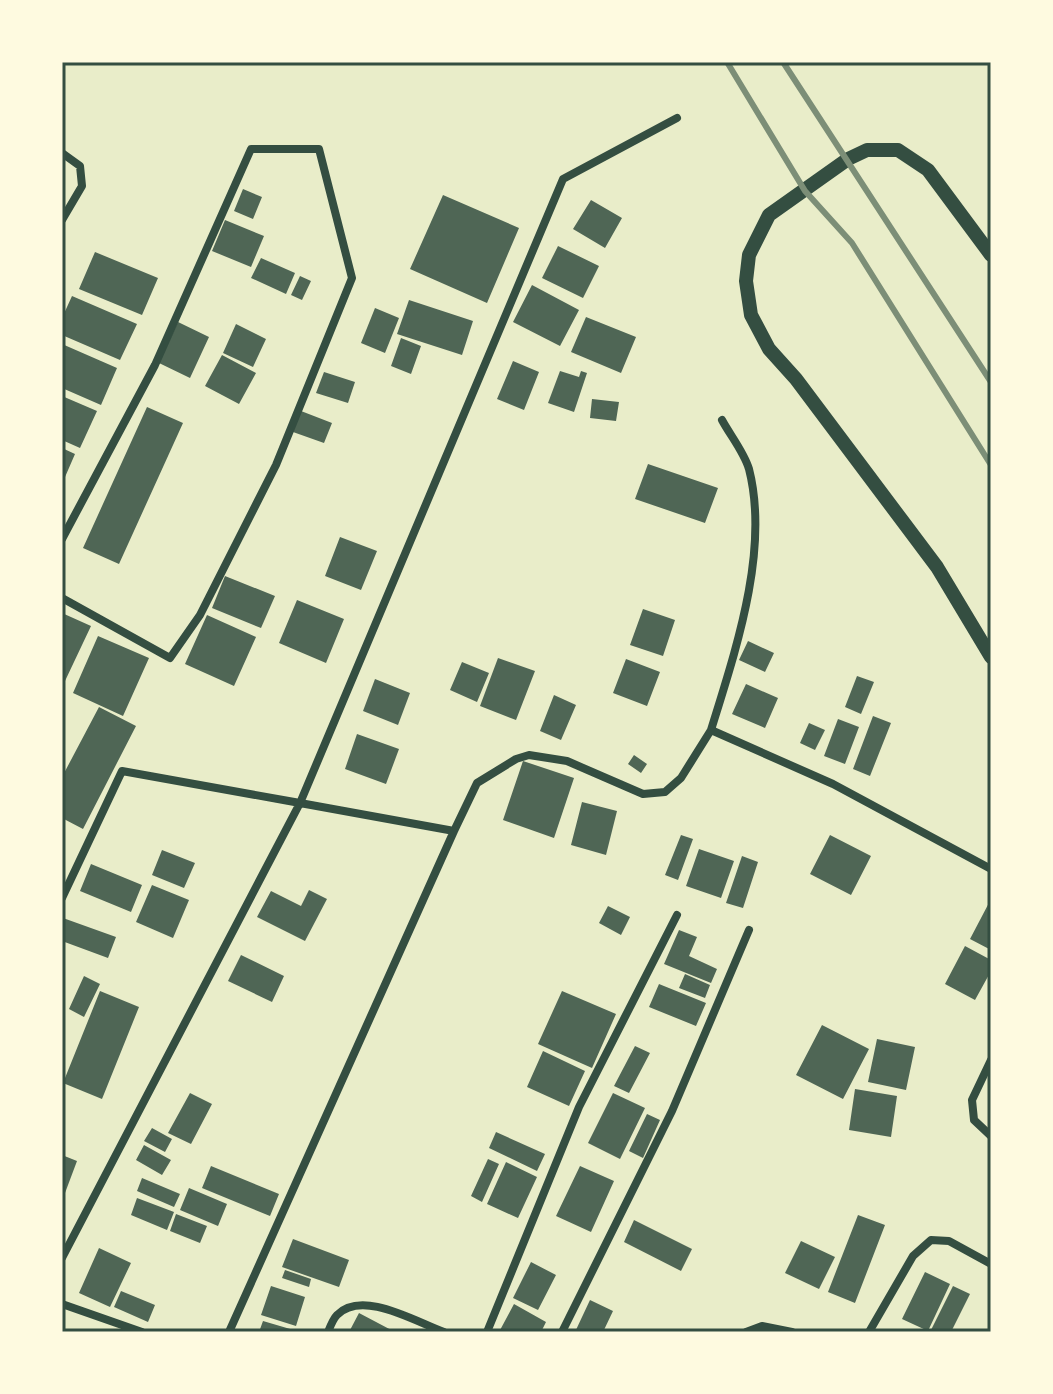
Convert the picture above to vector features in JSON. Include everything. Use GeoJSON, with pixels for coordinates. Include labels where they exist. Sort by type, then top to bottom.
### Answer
{"type":"FeatureCollection","features":[{"type":"Feature","properties":{"kind":"street"},"geometry":{"type":"LineString","coordinates":[[62,1258],[300,803],[563,179],[677,118]]}},
{"type":"Feature","properties":{"kind":"street"},"geometry":{"type":"LineString","coordinates":[[62,539],[155,365],[251,149],[319,149],[352,278],[276,465],[200,615],[170,658],[62,598]]}},
{"type":"Feature","properties":{"kind":"street"},"geometry":{"type":"LineString","coordinates":[[991,255],[928,170],[898,150],[867,150],[848,159],[769,215],[749,255],[746,281],[751,315],[769,349],[796,379],[937,567],[991,657]]}},
{"type":"Feature","properties":{"kind":"street"},"geometry":{"type":"LineString","coordinates":[[62,153],[80,166],[82,186],[62,220]]}},
{"type":"Feature","properties":{"kind":"street"},"geometry":{"type":"LineString","coordinates":[[229,1332],[477,783],[516,759],[529,755],[567,761],[643,794],[665,792],[681,778],[711,730],[751,589],[754,511],[748,467],[722,420]]}},
{"type":"Feature","properties":{"kind":"street"},"geometry":{"type":"LineString","coordinates":[[711,730],[833,784],[991,869]]}},
{"type":"Feature","properties":{"kind":"street"},"geometry":{"type":"LineString","coordinates":[[62,898],[122,771],[454,831]]}},
{"type":"Feature","properties":{"kind":"street"},"geometry":{"type":"LineString","coordinates":[[487,1332],[579,1107],[677,915]]}},
{"type":"Feature","properties":{"kind":"street"},"geometry":{"type":"LineString","coordinates":[[562,1332],[672,1111],[749,930]]}},
{"type":"Feature","properties":{"kind":"street"},"geometry":{"type":"LineString","coordinates":[[991,1060],[972,1100],[974,1120],[991,1136]]}},
{"type":"Feature","properties":{"kind":"street"},"geometry":{"type":"LineString","coordinates":[[869,1332],[913,1256],[931,1240],[949,1241],[991,1264]]}},
{"type":"Feature","properties":{"kind":"street"},"geometry":{"type":"LineString","coordinates":[[62,1304],[142,1332]]}},
{"type":"Feature","properties":{"kind":"street"},"geometry":{"type":"LineString","coordinates":[[328,1332],[337,1315],[357,1304],[378,1308],[444,1332]]}},
{"type":"Feature","properties":{"kind":"street"},"geometry":{"type":"LineString","coordinates":[[746,1332],[762,1326],[792,1332]]}},
{"type":"Feature","properties":{"kind":"building"},"geometry":{"type":"Polygon","coordinates":[[[243,189],[262,197],[253,219],[234,211],[243,189]]]}},
{"type":"Feature","properties":{"kind":"building"},"geometry":{"type":"Polygon","coordinates":[[[443,195],[519,228],[487,303],[410,269],[443,195]]]}},
{"type":"Feature","properties":{"kind":"building"},"geometry":{"type":"Polygon","coordinates":[[[591,200],[622,218],[605,248],[573,229],[591,200]]]}},
{"type":"Feature","properties":{"kind":"building"},"geometry":{"type":"Polygon","coordinates":[[[225,220],[264,236],[251,267],[212,251],[225,220]]]}},
{"type":"Feature","properties":{"kind":"building"},"geometry":{"type":"Polygon","coordinates":[[[558,246],[599,266],[583,298],[542,278],[558,246]]]}},
{"type":"Feature","properties":{"kind":"building"},"geometry":{"type":"Polygon","coordinates":[[[95,252],[158,278],[142,315],[79,289],[95,252]]]}},
{"type":"Feature","properties":{"kind":"building"},"geometry":{"type":"Polygon","coordinates":[[[261,258],[295,273],[286,294],[251,278],[261,258]]]}},
{"type":"Feature","properties":{"kind":"building"},"geometry":{"type":"Polygon","coordinates":[[[300,276],[311,281],[302,300],[291,295],[300,276]]]}},
{"type":"Feature","properties":{"kind":"building"},"geometry":{"type":"Polygon","coordinates":[[[532,285],[579,310],[560,346],[513,322],[532,285]]]}},
{"type":"Feature","properties":{"kind":"building"},"geometry":{"type":"Polygon","coordinates":[[[72,296],[137,324],[120,360],[62,335],[62,318],[72,296]]]}},
{"type":"Feature","properties":{"kind":"building"},"geometry":{"type":"Polygon","coordinates":[[[409,300],[473,321],[462,355],[397,334],[409,300]]]}},
{"type":"Feature","properties":{"kind":"building"},"geometry":{"type":"Polygon","coordinates":[[[375,308],[399,318],[385,353],[361,343],[375,308]]]}},
{"type":"Feature","properties":{"kind":"building"},"geometry":{"type":"Polygon","coordinates":[[[586,317],[636,337],[621,373],[571,352],[586,317]]]}},
{"type":"Feature","properties":{"kind":"building"},"geometry":{"type":"Polygon","coordinates":[[[178,322],[209,337],[190,378],[159,363],[178,322]]]}},
{"type":"Feature","properties":{"kind":"building"},"geometry":{"type":"Polygon","coordinates":[[[236,324],[266,339],[253,367],[223,353],[236,324]]]}},
{"type":"Feature","properties":{"kind":"building"},"geometry":{"type":"Polygon","coordinates":[[[401,338],[421,346],[411,374],[391,366],[401,338]]]}},
{"type":"Feature","properties":{"kind":"building"},"geometry":{"type":"Polygon","coordinates":[[[62,344],[117,368],[101,405],[62,388],[62,344]]]}},
{"type":"Feature","properties":{"kind":"building"},"geometry":{"type":"Polygon","coordinates":[[[222,355],[256,373],[239,404],[205,386],[222,355]]]}},
{"type":"Feature","properties":{"kind":"building"},"geometry":{"type":"Polygon","coordinates":[[[513,361],[539,372],[524,410],[497,399],[513,361]]]}},
{"type":"Feature","properties":{"kind":"building"},"geometry":{"type":"Polygon","coordinates":[[[560,371],[579,377],[581,371],[587,373],[574,412],[548,403],[560,371]]]}},
{"type":"Feature","properties":{"kind":"building"},"geometry":{"type":"Polygon","coordinates":[[[324,372],[355,382],[348,403],[316,393],[324,372]]]}},
{"type":"Feature","properties":{"kind":"building"},"geometry":{"type":"Polygon","coordinates":[[[62,396],[97,411],[80,448],[62,440],[62,396]]]}},
{"type":"Feature","properties":{"kind":"building"},"geometry":{"type":"Polygon","coordinates":[[[592,399],[619,402],[616,421],[590,418],[592,399]]]}},
{"type":"Feature","properties":{"kind":"building"},"geometry":{"type":"Polygon","coordinates":[[[147,407],[183,423],[119,564],[83,548],[147,407]]]}},
{"type":"Feature","properties":{"kind":"building"},"geometry":{"type":"Polygon","coordinates":[[[301,411],[332,423],[324,443],[293,432],[301,411]]]}},
{"type":"Feature","properties":{"kind":"building"},"geometry":{"type":"Polygon","coordinates":[[[62,448],[75,454],[62,484],[62,448]]]}},
{"type":"Feature","properties":{"kind":"building"},"geometry":{"type":"Polygon","coordinates":[[[648,464],[718,488],[705,523],[635,499],[648,464]]]}},
{"type":"Feature","properties":{"kind":"building"},"geometry":{"type":"Polygon","coordinates":[[[340,537],[377,551],[361,590],[325,576],[340,537]]]}},
{"type":"Feature","properties":{"kind":"building"},"geometry":{"type":"Polygon","coordinates":[[[225,576],[275,596],[261,628],[212,608],[225,576]]]}},
{"type":"Feature","properties":{"kind":"building"},"geometry":{"type":"Polygon","coordinates":[[[297,600],[344,619],[326,663],[279,643],[297,600]]]}},
{"type":"Feature","properties":{"kind":"building"},"geometry":{"type":"Polygon","coordinates":[[[643,609],[675,620],[663,656],[630,645],[643,609]]]}},
{"type":"Feature","properties":{"kind":"building"},"geometry":{"type":"Polygon","coordinates":[[[62,613],[91,626],[65,681],[62,680],[62,613]]]}},
{"type":"Feature","properties":{"kind":"building"},"geometry":{"type":"Polygon","coordinates":[[[207,615],[256,637],[234,686],[185,664],[207,615]]]}},
{"type":"Feature","properties":{"kind":"building"},"geometry":{"type":"Polygon","coordinates":[[[98,636],[149,658],[123,716],[73,693],[98,636]]]}},
{"type":"Feature","properties":{"kind":"building"},"geometry":{"type":"Polygon","coordinates":[[[748,641],[774,653],[765,672],[739,660],[748,641]]]}},
{"type":"Feature","properties":{"kind":"building"},"geometry":{"type":"Polygon","coordinates":[[[498,658],[535,671],[516,720],[480,706],[498,658]]]}},
{"type":"Feature","properties":{"kind":"building"},"geometry":{"type":"Polygon","coordinates":[[[626,659],[660,672],[647,706],[613,693],[626,659]]]}},
{"type":"Feature","properties":{"kind":"building"},"geometry":{"type":"Polygon","coordinates":[[[462,662],[489,673],[477,702],[450,690],[462,662]]]}},
{"type":"Feature","properties":{"kind":"building"},"geometry":{"type":"Polygon","coordinates":[[[857,676],[874,682],[861,714],[845,707],[857,676]]]}},
{"type":"Feature","properties":{"kind":"building"},"geometry":{"type":"Polygon","coordinates":[[[375,679],[410,693],[398,725],[363,711],[375,679]]]}},
{"type":"Feature","properties":{"kind":"building"},"geometry":{"type":"Polygon","coordinates":[[[746,684],[778,698],[765,728],[732,714],[746,684]]]}},
{"type":"Feature","properties":{"kind":"building"},"geometry":{"type":"Polygon","coordinates":[[[554,695],[576,705],[561,740],[540,731],[554,695]]]}},
{"type":"Feature","properties":{"kind":"building"},"geometry":{"type":"Polygon","coordinates":[[[99,707],[136,726],[83,829],[62,818],[62,777],[99,707]]]}},
{"type":"Feature","properties":{"kind":"building"},"geometry":{"type":"Polygon","coordinates":[[[873,716],[891,723],[870,776],[853,769],[873,716]]]}},
{"type":"Feature","properties":{"kind":"building"},"geometry":{"type":"Polygon","coordinates":[[[838,719],[859,727],[845,764],[824,756],[838,719]]]}},
{"type":"Feature","properties":{"kind":"building"},"geometry":{"type":"Polygon","coordinates":[[[809,723],[825,730],[815,750],[800,743],[809,723]]]}},
{"type":"Feature","properties":{"kind":"building"},"geometry":{"type":"Polygon","coordinates":[[[357,734],[399,749],[386,784],[345,769],[357,734]]]}},
{"type":"Feature","properties":{"kind":"building"},"geometry":{"type":"Polygon","coordinates":[[[634,755],[647,764],[641,773],[628,764],[634,755]]]}},
{"type":"Feature","properties":{"kind":"building"},"geometry":{"type":"Polygon","coordinates":[[[523,761],[574,778],[554,838],[503,820],[523,761]]]}},
{"type":"Feature","properties":{"kind":"building"},"geometry":{"type":"Polygon","coordinates":[[[582,802],[617,811],[606,855],[571,845],[582,802]]]}},
{"type":"Feature","properties":{"kind":"building"},"geometry":{"type":"Polygon","coordinates":[[[681,835],[693,839],[678,880],[665,875],[681,835]]]}},
{"type":"Feature","properties":{"kind":"building"},"geometry":{"type":"Polygon","coordinates":[[[830,835],[871,856],[851,895],[810,874],[830,835]]]}},
{"type":"Feature","properties":{"kind":"building"},"geometry":{"type":"Polygon","coordinates":[[[699,849],[734,861],[721,898],[686,886],[699,849]]]}},
{"type":"Feature","properties":{"kind":"building"},"geometry":{"type":"Polygon","coordinates":[[[162,850],[195,863],[184,888],[152,875],[162,850]]]}},
{"type":"Feature","properties":{"kind":"building"},"geometry":{"type":"Polygon","coordinates":[[[742,856],[758,862],[743,908],[726,903],[742,856]]]}},
{"type":"Feature","properties":{"kind":"building"},"geometry":{"type":"Polygon","coordinates":[[[91,864],[142,885],[131,912],[80,891],[91,864]]]}},
{"type":"Feature","properties":{"kind":"building"},"geometry":{"type":"Polygon","coordinates":[[[152,885],[189,900],[173,938],[136,922],[152,885]]]}},
{"type":"Feature","properties":{"kind":"building"},"geometry":{"type":"Polygon","coordinates":[[[309,890],[327,899],[305,941],[257,917],[271,891],[301,906],[309,890]]]}},
{"type":"Feature","properties":{"kind":"building"},"geometry":{"type":"Polygon","coordinates":[[[991,899],[991,950],[970,939],[991,899]]]}},
{"type":"Feature","properties":{"kind":"building"},"geometry":{"type":"Polygon","coordinates":[[[608,906],[630,917],[621,935],[599,923],[608,906]]]}},
{"type":"Feature","properties":{"kind":"building"},"geometry":{"type":"Polygon","coordinates":[[[63,918],[116,937],[108,958],[62,941],[63,918]]]}},
{"type":"Feature","properties":{"kind":"building"},"geometry":{"type":"Polygon","coordinates":[[[679,930],[697,937],[689,956],[717,969],[711,983],[664,964],[679,930]]]}},
{"type":"Feature","properties":{"kind":"building"},"geometry":{"type":"Polygon","coordinates":[[[965,946],[991,960],[991,971],[975,1000],[945,984],[965,946]]]}},
{"type":"Feature","properties":{"kind":"building"},"geometry":{"type":"Polygon","coordinates":[[[241,955],[284,976],[272,1002],[228,981],[241,955]]]}},
{"type":"Feature","properties":{"kind":"building"},"geometry":{"type":"Polygon","coordinates":[[[685,974],[710,985],[705,998],[679,988],[685,974]]]}},
{"type":"Feature","properties":{"kind":"building"},"geometry":{"type":"Polygon","coordinates":[[[84,976],[100,984],[84,1017],[69,1009],[84,976]]]}},
{"type":"Feature","properties":{"kind":"building"},"geometry":{"type":"Polygon","coordinates":[[[659,984],[706,1003],[696,1026],[649,1007],[659,984]]]}},
{"type":"Feature","properties":{"kind":"building"},"geometry":{"type":"Polygon","coordinates":[[[100,991],[139,1007],[102,1099],[63,1083],[100,991]]]}},
{"type":"Feature","properties":{"kind":"building"},"geometry":{"type":"Polygon","coordinates":[[[562,991],[616,1014],[592,1068],[538,1044],[562,991]]]}},
{"type":"Feature","properties":{"kind":"building"},"geometry":{"type":"Polygon","coordinates":[[[822,1025],[869,1049],[843,1099],[796,1075],[822,1025]]]}},
{"type":"Feature","properties":{"kind":"building"},"geometry":{"type":"Polygon","coordinates":[[[877,1039],[915,1047],[906,1090],[868,1082],[877,1039]]]}},
{"type":"Feature","properties":{"kind":"building"},"geometry":{"type":"Polygon","coordinates":[[[635,1046],[650,1053],[629,1093],[614,1086],[635,1046]]]}},
{"type":"Feature","properties":{"kind":"building"},"geometry":{"type":"Polygon","coordinates":[[[543,1051],[585,1071],[569,1106],[527,1087],[543,1051]]]}},
{"type":"Feature","properties":{"kind":"building"},"geometry":{"type":"Polygon","coordinates":[[[855,1089],[897,1096],[891,1137],[849,1130],[855,1089]]]}},
{"type":"Feature","properties":{"kind":"building"},"geometry":{"type":"Polygon","coordinates":[[[190,1093],[212,1104],[191,1144],[168,1133],[190,1093]]]}},
{"type":"Feature","properties":{"kind":"building"},"geometry":{"type":"Polygon","coordinates":[[[613,1093],[645,1108],[620,1159],[588,1143],[613,1093]]]}},
{"type":"Feature","properties":{"kind":"building"},"geometry":{"type":"Polygon","coordinates":[[[647,1114],[660,1120],[643,1158],[629,1151],[647,1114]]]}},
{"type":"Feature","properties":{"kind":"building"},"geometry":{"type":"Polygon","coordinates":[[[152,1128],[172,1139],[165,1152],[144,1141],[152,1128]]]}},
{"type":"Feature","properties":{"kind":"building"},"geometry":{"type":"Polygon","coordinates":[[[496,1132],[545,1154],[537,1171],[489,1148],[496,1132]]]}},
{"type":"Feature","properties":{"kind":"building"},"geometry":{"type":"Polygon","coordinates":[[[144,1145],[171,1160],[162,1175],[136,1160],[144,1145]]]}},
{"type":"Feature","properties":{"kind":"building"},"geometry":{"type":"Polygon","coordinates":[[[62,1155],[77,1161],[65,1193],[62,1192],[62,1155]]]}},
{"type":"Feature","properties":{"kind":"building"},"geometry":{"type":"Polygon","coordinates":[[[488,1159],[499,1164],[482,1202],[471,1196],[488,1159]]]}},
{"type":"Feature","properties":{"kind":"building"},"geometry":{"type":"Polygon","coordinates":[[[506,1162],[537,1177],[518,1218],[487,1204],[506,1162]]]}},
{"type":"Feature","properties":{"kind":"building"},"geometry":{"type":"Polygon","coordinates":[[[211,1166],[279,1194],[270,1216],[202,1188],[211,1166]]]}},
{"type":"Feature","properties":{"kind":"building"},"geometry":{"type":"Polygon","coordinates":[[[580,1166],[614,1181],[591,1232],[556,1216],[580,1166]]]}},
{"type":"Feature","properties":{"kind":"building"},"geometry":{"type":"Polygon","coordinates":[[[142,1178],[180,1194],[174,1207],[137,1191],[142,1178]]]}},
{"type":"Feature","properties":{"kind":"building"},"geometry":{"type":"Polygon","coordinates":[[[189,1188],[227,1204],[218,1226],[180,1210],[189,1188]]]}},
{"type":"Feature","properties":{"kind":"building"},"geometry":{"type":"Polygon","coordinates":[[[137,1198],[174,1212],[167,1230],[131,1215],[137,1198]]]}},
{"type":"Feature","properties":{"kind":"building"},"geometry":{"type":"Polygon","coordinates":[[[176,1214],[207,1226],[200,1243],[170,1231],[176,1214]]]}},
{"type":"Feature","properties":{"kind":"building"},"geometry":{"type":"Polygon","coordinates":[[[858,1215],[885,1225],[855,1303],[828,1292],[858,1215]]]}},
{"type":"Feature","properties":{"kind":"building"},"geometry":{"type":"Polygon","coordinates":[[[634,1220],[692,1249],[681,1271],[624,1242],[634,1220]]]}},
{"type":"Feature","properties":{"kind":"building"},"geometry":{"type":"Polygon","coordinates":[[[293,1239],[349,1260],[339,1287],[282,1267],[293,1239]]]}},
{"type":"Feature","properties":{"kind":"building"},"geometry":{"type":"Polygon","coordinates":[[[801,1241],[835,1257],[819,1289],[785,1273],[801,1241]]]}},
{"type":"Feature","properties":{"kind":"building"},"geometry":{"type":"Polygon","coordinates":[[[99,1248],[131,1263],[110,1307],[79,1293],[99,1248]]]}},
{"type":"Feature","properties":{"kind":"building"},"geometry":{"type":"Polygon","coordinates":[[[531,1262],[556,1275],[538,1310],[513,1298],[531,1262]]]}},
{"type":"Feature","properties":{"kind":"building"},"geometry":{"type":"Polygon","coordinates":[[[285,1270],[311,1279],[309,1287],[282,1278],[285,1270]]]}},
{"type":"Feature","properties":{"kind":"building"},"geometry":{"type":"Polygon","coordinates":[[[925,1272],[950,1284],[928,1331],[902,1319],[925,1272]]]}},
{"type":"Feature","properties":{"kind":"building"},"geometry":{"type":"Polygon","coordinates":[[[271,1286],[305,1297],[296,1326],[261,1315],[271,1286]]]}},
{"type":"Feature","properties":{"kind":"building"},"geometry":{"type":"Polygon","coordinates":[[[953,1286],[970,1294],[951,1332],[935,1332],[931,1330],[953,1286]]]}},
{"type":"Feature","properties":{"kind":"building"},"geometry":{"type":"Polygon","coordinates":[[[121,1291],[155,1305],[148,1322],[114,1307],[121,1291]]]}},
{"type":"Feature","properties":{"kind":"building"},"geometry":{"type":"Polygon","coordinates":[[[590,1300],[613,1311],[603,1332],[575,1332],[590,1300]]]}},
{"type":"Feature","properties":{"kind":"building"},"geometry":{"type":"Polygon","coordinates":[[[514,1304],[546,1322],[541,1332],[499,1332],[514,1304]]]}},
{"type":"Feature","properties":{"kind":"building"},"geometry":{"type":"Polygon","coordinates":[[[359,1313],[395,1332],[349,1332],[359,1313]]]}},
{"type":"Feature","properties":{"kind":"building"},"geometry":{"type":"Polygon","coordinates":[[[263,1321],[297,1331],[297,1332],[259,1332],[263,1321]]]}},
{"type":"Feature","properties":{"kind":"railway"},"geometry":{"type":"LineString","coordinates":[[727,62],[805,191],[852,243],[991,465]]}},
{"type":"Feature","properties":{"kind":"railway"},"geometry":{"type":"LineString","coordinates":[[783,62],[991,382]]}}]}
